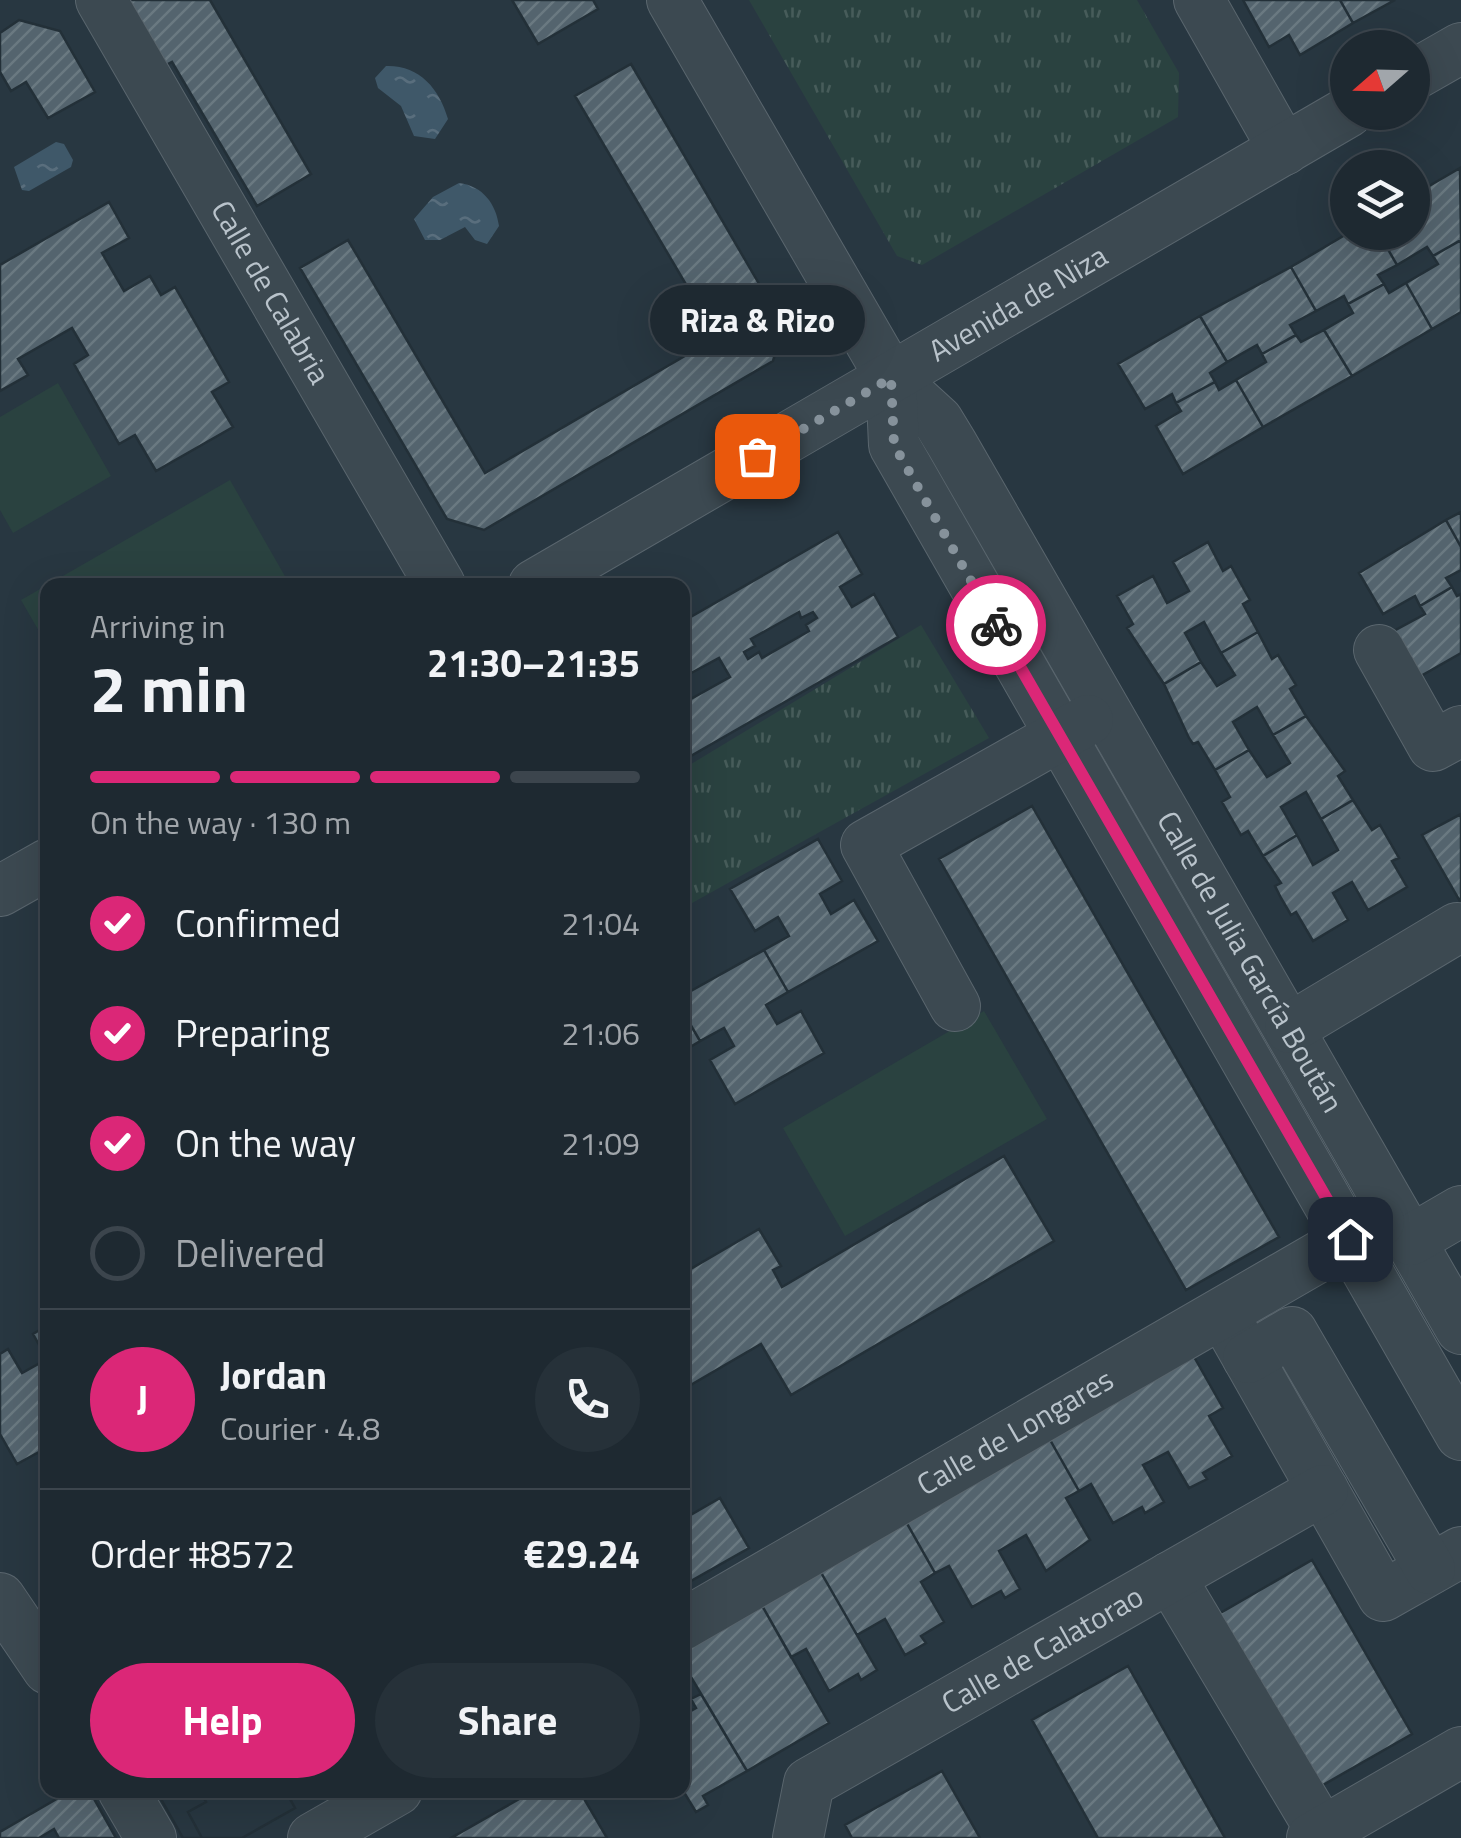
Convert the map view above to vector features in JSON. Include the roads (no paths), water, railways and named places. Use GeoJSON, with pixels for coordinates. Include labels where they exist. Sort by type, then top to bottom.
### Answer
{"type":"FeatureCollection","features":[{"type":"Feature","properties":{"kind":"street","name":"Calle de Calabria"},"geometry":{"type":"LineString","coordinates":[[102,0],[436,578]]}},
{"type":"Feature","properties":{"kind":"street","name":"Calle de Julia García Boután"},"geometry":{"type":"LineString","coordinates":[[672,0],[891,378],[938,421],[1461,1329]]}},
{"type":"Feature","properties":{"kind":"street"},"geometry":{"type":"LineString","coordinates":[[1198,0],[1284,150]]}},
{"type":"Feature","properties":{"kind":"street"},"geometry":{"type":"LineString","coordinates":[[1430,66],[1461,48]]}},
{"type":"Feature","properties":{"kind":"street","name":"Avenida de Niza"},"geometry":{"type":"LineString","coordinates":[[546,578],[1330,123]]}},
{"type":"Feature","properties":{"kind":"street","name":"Calle de Julia García Boután"},"geometry":{"type":"LineString","coordinates":[[891,378],[894,445],[1350,1239],[1442,1360],[1461,1434]]}},
{"type":"Feature","properties":{"kind":"street"},"geometry":{"type":"LineString","coordinates":[[1380,650],[1433,746],[1461,731]]}},
{"type":"Feature","properties":{"kind":"street"},"geometry":{"type":"LineString","coordinates":[[955,1006],[866,845],[1106,710]]}},
{"type":"Feature","properties":{"kind":"street"},"geometry":{"type":"LineString","coordinates":[[0,891],[40,868]]}},
{"type":"Feature","properties":{"kind":"street"},"geometry":{"type":"LineString","coordinates":[[1290,1028],[1458,928]]}},
{"type":"Feature","properties":{"kind":"street"},"geometry":{"type":"LineString","coordinates":[[1350,1239],[1461,1211]]}},
{"type":"Feature","properties":{"kind":"street","name":"Calle de Longares"},"geometry":{"type":"LineString","coordinates":[[690,1621],[1350,1239]]}},
{"type":"Feature","properties":{"kind":"street"},"geometry":{"type":"LineString","coordinates":[[1223,1314],[1248,1358],[1323,1490],[1384,1596],[1446,1561],[1292,1332],[1248,1358]]}},
{"type":"Feature","properties":{"kind":"street","name":"Calle de Calatorao"},"geometry":{"type":"LineString","coordinates":[[798,1838],[809,1784],[1323,1490]]}},
{"type":"Feature","properties":{"kind":"street"},"geometry":{"type":"LineString","coordinates":[[1170,1578],[1317,1835],[1461,1752]]}},
{"type":"Feature","properties":{"kind":"street"},"geometry":{"type":"LineString","coordinates":[[0,1598],[40,1657]]}},
{"type":"Feature","properties":{"kind":"street"},"geometry":{"type":"LineString","coordinates":[[128,1798],[151,1838]]}},
{"type":"Feature","properties":{"kind":"street"},"geometry":{"type":"LineString","coordinates":[[313,1838],[383,1798]]}},
{"type":"Feature","properties":{"kind":"water"},"geometry":{"type":"Polygon","coordinates":[[[386,66],[418,74],[433,88],[448,119],[435,139],[414,136],[401,106],[378,88],[375,78],[386,66]]]}},
{"type":"Feature","properties":{"kind":"water"},"geometry":{"type":"Polygon","coordinates":[[[56,142],[64,144],[73,160],[71,167],[29,191],[22,190],[14,167],[56,142]]]}},
{"type":"Feature","properties":{"kind":"water"},"geometry":{"type":"Polygon","coordinates":[[[459,183],[481,192],[495,210],[499,226],[487,244],[475,240],[465,227],[440,240],[425,240],[414,219],[433,197],[459,183]]]}},
{"type":"Feature","properties":{"kind":"place","name":"Riza & Rizo"},"geometry":{"type":"Point","coordinates":[757,456]}}]}
